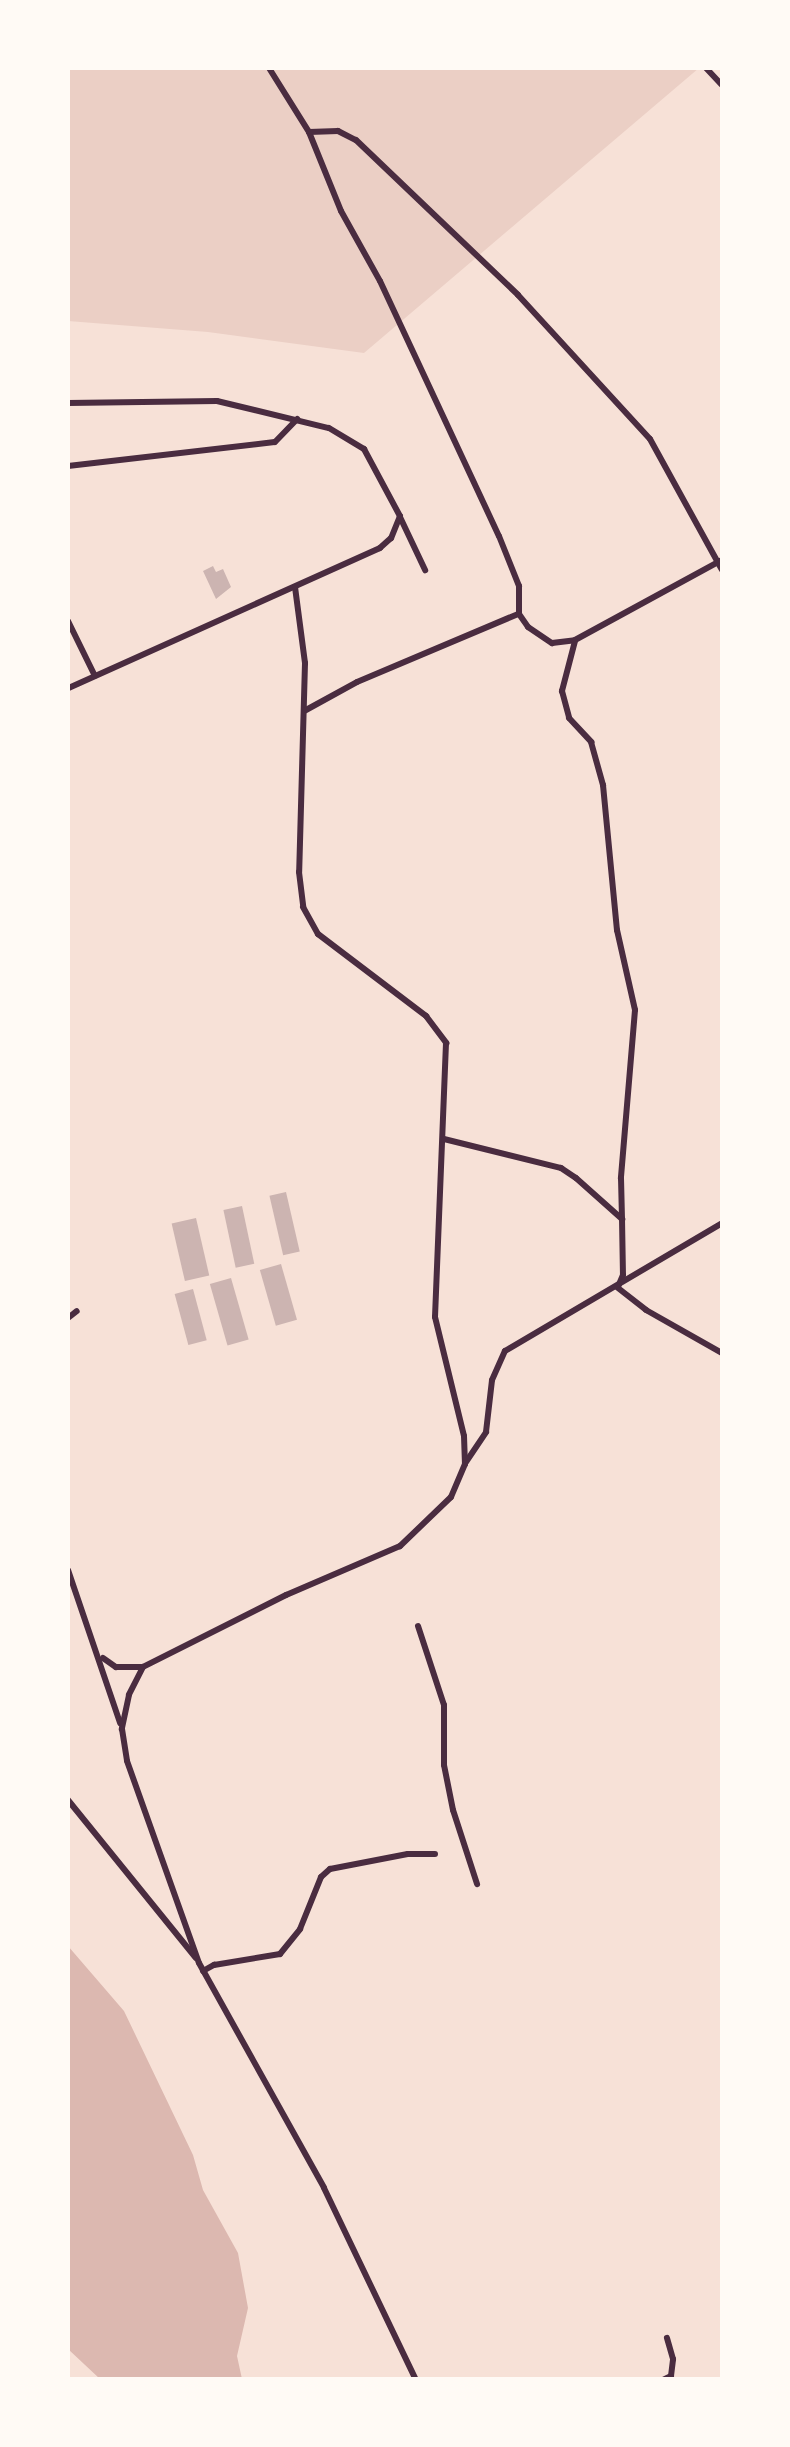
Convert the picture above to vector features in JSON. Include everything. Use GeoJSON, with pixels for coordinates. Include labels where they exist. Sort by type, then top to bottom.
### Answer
{"type":"FeatureCollection","features":[{"type":"Feature","properties":{"kind":"street"},"geometry":{"type":"LineString","coordinates":[[269,68],[309,132],[342,211],[380,281],[498,536],[518,586],[519,614],[539,638],[552,643],[575,640],[721,564],[650,439],[518,295],[356,140],[338,131],[309,132]]}},
{"type":"Feature","properties":{"kind":"street"},"geometry":{"type":"LineString","coordinates":[[706,68],[722,85]]}},
{"type":"Feature","properties":{"kind":"street"},"geometry":{"type":"LineString","coordinates":[[68,402],[217,401],[343,433],[364,448],[425,570]]}},
{"type":"Feature","properties":{"kind":"street"},"geometry":{"type":"LineString","coordinates":[[68,466],[275,442],[297,419]]}},
{"type":"Feature","properties":{"kind":"street"},"geometry":{"type":"LineString","coordinates":[[68,688],[388,542],[400,516]]}},
{"type":"Feature","properties":{"kind":"street"},"geometry":{"type":"LineString","coordinates":[[295,587],[306,710],[299,872],[303,907],[318,934],[400,995],[442,1034],[448,1066],[435,1317],[464,1436],[465,1464]]}},
{"type":"Feature","properties":{"kind":"street"},"geometry":{"type":"LineString","coordinates":[[306,710],[358,682],[519,614]]}},
{"type":"Feature","properties":{"kind":"street"},"geometry":{"type":"LineString","coordinates":[[68,620],[95,676]]}},
{"type":"Feature","properties":{"kind":"street"},"geometry":{"type":"LineString","coordinates":[[575,640],[562,691],[569,718],[591,742],[603,785],[617,930],[635,1010],[621,1178],[623,1275],[618,1288]]}},
{"type":"Feature","properties":{"kind":"street"},"geometry":{"type":"LineString","coordinates":[[444,1140],[561,1168],[622,1219]]}},
{"type":"Feature","properties":{"kind":"street"},"geometry":{"type":"LineString","coordinates":[[96,1651],[116,1668],[143,1667],[286,1594],[400,1546],[451,1497],[465,1464],[486,1432],[492,1380],[506,1351],[722,1223]]}},
{"type":"Feature","properties":{"kind":"street"},"geometry":{"type":"LineString","coordinates":[[618,1288],[675,1328],[722,1353]]}},
{"type":"Feature","properties":{"kind":"street"},"geometry":{"type":"LineString","coordinates":[[68,1318],[77,1312]]}},
{"type":"Feature","properties":{"kind":"street"},"geometry":{"type":"LineString","coordinates":[[68,1570],[122,1729],[145,1814],[199,1963],[324,2188],[416,2380]]}},
{"type":"Feature","properties":{"kind":"street"},"geometry":{"type":"LineString","coordinates":[[418,1626],[444,1704],[446,1780],[477,1884]]}},
{"type":"Feature","properties":{"kind":"street"},"geometry":{"type":"LineString","coordinates":[[122,1729],[124,1709],[143,1667]]}},
{"type":"Feature","properties":{"kind":"street"},"geometry":{"type":"LineString","coordinates":[[68,1800],[199,1963]]}},
{"type":"Feature","properties":{"kind":"street"},"geometry":{"type":"LineString","coordinates":[[203,1971],[214,1965],[280,1954],[300,1929],[322,1877],[330,1869],[408,1854],[435,1854]]}},
{"type":"Feature","properties":{"kind":"street"},"geometry":{"type":"LineString","coordinates":[[662,2380],[672,2376],[674,2359],[666,2338]]}},
{"type":"Feature","properties":{"kind":"shaded area"},"geometry":{"type":"Polygon","coordinates":[[[68,68],[699,68],[364,353],[208,332],[68,321],[68,68]]]}},
{"type":"Feature","properties":{"kind":"shaded area"},"geometry":{"type":"Polygon","coordinates":[[[68,1946],[124,2011],[193,2155],[203,2190],[238,2253],[248,2308],[237,2356],[242,2379],[100,2379],[68,2349],[68,1946]]]}},
{"type":"Feature","properties":{"kind":"building"},"geometry":{"type":"Polygon","coordinates":[[[213,566],[216,572],[223,569],[231,587],[216,599],[203,571],[213,566]]]}},
{"type":"Feature","properties":{"kind":"building"},"geometry":{"type":"Polygon","coordinates":[[[286,1192],[300,1251],[283,1255],[269,1196],[286,1192]]]}},
{"type":"Feature","properties":{"kind":"building"},"geometry":{"type":"Polygon","coordinates":[[[242,1206],[254,1264],[236,1268],[223,1210],[242,1206]]]}},
{"type":"Feature","properties":{"kind":"building"},"geometry":{"type":"Polygon","coordinates":[[[196,1218],[209,1275],[185,1281],[172,1224],[196,1218]]]}},
{"type":"Feature","properties":{"kind":"building"},"geometry":{"type":"Polygon","coordinates":[[[281,1264],[297,1320],[276,1326],[260,1270],[281,1264]]]}},
{"type":"Feature","properties":{"kind":"building"},"geometry":{"type":"Polygon","coordinates":[[[231,1278],[249,1340],[227,1346],[210,1284],[231,1278]]]}},
{"type":"Feature","properties":{"kind":"building"},"geometry":{"type":"Polygon","coordinates":[[[193,1289],[207,1340],[188,1345],[175,1294],[193,1289]]]}}]}
